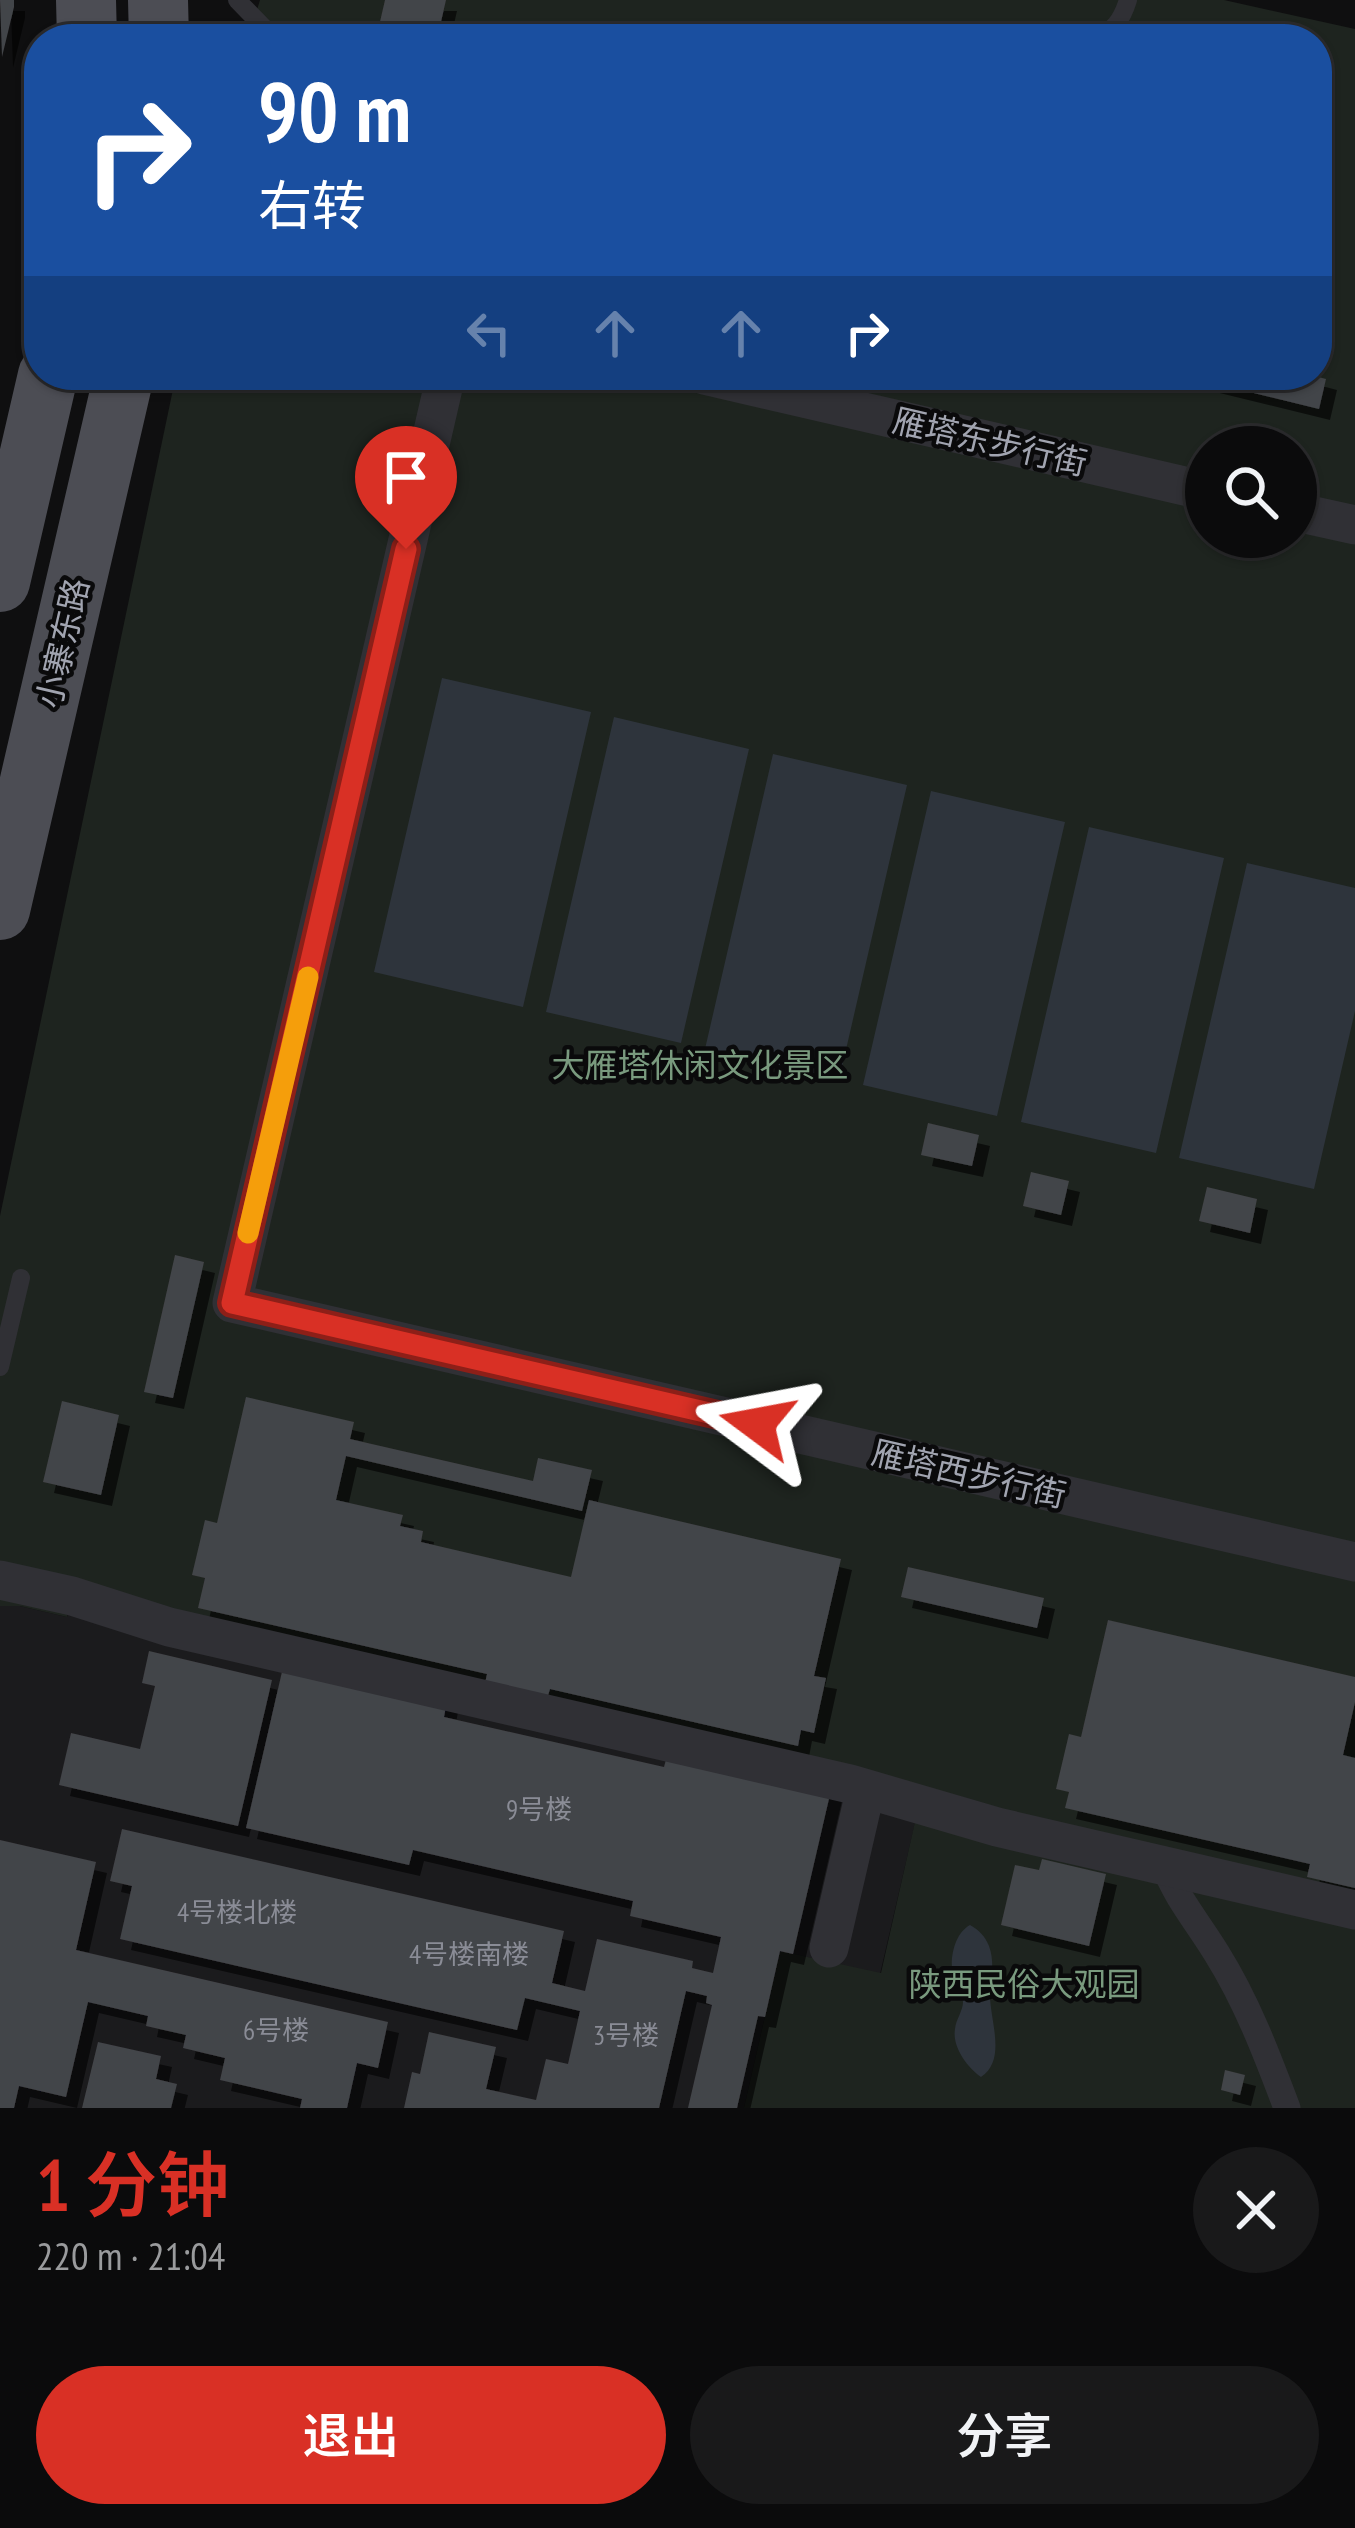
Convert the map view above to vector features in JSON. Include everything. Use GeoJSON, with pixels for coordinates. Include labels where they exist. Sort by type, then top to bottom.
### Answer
{"type":"FeatureCollection","features":[{"type":"Feature","properties":{"kind":"main road"},"geometry":{"type":"LineString","coordinates":[[0,582],[45,390]]}},
{"type":"Feature","properties":{"kind":"main road","name":"小寨东路"},"geometry":{"type":"LineString","coordinates":[[0,910],[121,390]]}},
{"type":"Feature","properties":{"kind":"street","name":"雁塔西步行街"},"geometry":{"type":"LineString","coordinates":[[443,390],[232,1303],[1355,1562]]}},
{"type":"Feature","properties":{"kind":"street","name":"雁塔东步行街"},"geometry":{"type":"LineString","coordinates":[[769,390],[1185,486]]}},
{"type":"Feature","properties":{"kind":"street"},"geometry":{"type":"LineString","coordinates":[[1317,517],[1355,525]]}},
{"type":"Feature","properties":{"kind":"street"},"geometry":{"type":"LineString","coordinates":[[0,1580],[72,1596],[169,1627],[850,1784],[998,1827],[1355,1910]]}},
{"type":"Feature","properties":{"kind":"street"},"geometry":{"type":"LineString","coordinates":[[830,1948],[863,1801],[850,1784]]}},
{"type":"Feature","properties":{"kind":"street"},"geometry":{"type":"LineString","coordinates":[[1164,1865],[1174,1890],[1217,1952],[1244,2002],[1287,2108]]}},
{"type":"Feature","properties":{"kind":"lane"},"geometry":{"type":"LineString","coordinates":[[237,0],[260,24]]}},
{"type":"Feature","properties":{"kind":"lane"},"geometry":{"type":"LineString","coordinates":[[0,1367],[21,1278]]}},
{"type":"Feature","properties":{"kind":"shaded area"},"geometry":{"type":"Polygon","coordinates":[[[442,678],[591,712],[523,1007],[374,972],[442,678]]]}},
{"type":"Feature","properties":{"kind":"shaded area"},"geometry":{"type":"Polygon","coordinates":[[[614,717],[749,749],[681,1043],[546,1012],[614,717]]]}},
{"type":"Feature","properties":{"kind":"shaded area"},"geometry":{"type":"Polygon","coordinates":[[[773,754],[907,785],[839,1080],[705,1049],[773,754]]]}},
{"type":"Feature","properties":{"kind":"shaded area"},"geometry":{"type":"Polygon","coordinates":[[[931,791],[1065,822],[997,1116],[863,1085],[931,791]]]}},
{"type":"Feature","properties":{"kind":"shaded area"},"geometry":{"type":"Polygon","coordinates":[[[1089,827],[1224,858],[1156,1153],[1021,1122],[1089,827]]]}},
{"type":"Feature","properties":{"kind":"shaded area"},"geometry":{"type":"Polygon","coordinates":[[[1247,863],[1355,888],[1355,1011],[1314,1189],[1179,1158],[1247,863]]]}},
{"type":"Feature","properties":{"kind":"shaded area"},"geometry":{"type":"Polygon","coordinates":[[[77,1575],[926,1776],[880,1974],[780,1951],[744,2108],[0,2108],[0,1606],[67,1617],[77,1575]]]}},
{"type":"Feature","properties":{"kind":"shaded area"},"geometry":{"type":"Polygon","coordinates":[[[970,1925],[986,1939],[992,1958],[995,2050],[989,2070],[981,2077],[962,2056],[955,2036],[963,2002],[953,1975],[953,1954],[960,1934],[970,1925]]]}},
{"type":"Feature","properties":{"kind":"green space","name":"大雁塔休闲文化景区"},"geometry":{"type":"Polygon","coordinates":[[[260,0],[1224,0],[1355,29],[1355,2108],[744,2108],[780,1951],[881,1973],[919,1804],[71,1597],[67,1617],[0,1606],[0,1216],[173,390],[1332,390],[1332,24],[253,24],[260,0]]]}},
{"type":"Feature","properties":{"kind":"building"},"geometry":{"type":"Polygon","coordinates":[[[0,0],[14,0],[2,57],[0,0]]]}},
{"type":"Feature","properties":{"kind":"building"},"geometry":{"type":"Polygon","coordinates":[[[385,0],[446,0],[440,24],[379,24],[385,0]]]}},
{"type":"Feature","properties":{"kind":"building"},"geometry":{"type":"Polygon","coordinates":[[[1241,390],[1323,390],[1319,409],[1241,390]]]}},
{"type":"Feature","properties":{"kind":"building"},"geometry":{"type":"Polygon","coordinates":[[[928,1123],[979,1135],[972,1166],[921,1155],[928,1123]]]}},
{"type":"Feature","properties":{"kind":"building"},"geometry":{"type":"Polygon","coordinates":[[[1031,1172],[1069,1181],[1061,1215],[1023,1206],[1031,1172]]]}},
{"type":"Feature","properties":{"kind":"building"},"geometry":{"type":"Polygon","coordinates":[[[1207,1187],[1257,1199],[1250,1233],[1199,1221],[1207,1187]]]}},
{"type":"Feature","properties":{"kind":"building"},"geometry":{"type":"Polygon","coordinates":[[[175,1255],[204,1262],[173,1398],[144,1392],[175,1255]]]}},
{"type":"Feature","properties":{"kind":"building"},"geometry":{"type":"Polygon","coordinates":[[[246,1397],[354,1422],[350,1439],[533,1481],[538,1458],[592,1470],[582,1511],[346,1456],[336,1500],[403,1515],[400,1526],[423,1531],[421,1542],[571,1577],[589,1500],[841,1559],[814,1676],[826,1678],[814,1733],[801,1730],[798,1746],[550,1689],[546,1702],[484,1688],[487,1674],[198,1608],[205,1578],[192,1575],[205,1520],[217,1523],[246,1397]]]}},
{"type":"Feature","properties":{"kind":"building"},"geometry":{"type":"Polygon","coordinates":[[[62,1401],[119,1415],[101,1495],[43,1482],[62,1401]]]}},
{"type":"Feature","properties":{"kind":"building"},"geometry":{"type":"Polygon","coordinates":[[[908,1567],[1044,1598],[1037,1628],[901,1597],[908,1567]]]}},
{"type":"Feature","properties":{"kind":"building"},"geometry":{"type":"Polygon","coordinates":[[[1108,1620],[1355,1677],[1355,1702],[1343,1755],[1355,1758],[1355,1888],[1307,1877],[1310,1864],[1065,1808],[1069,1792],[1056,1789],[1069,1734],[1081,1737],[1108,1620]]]}},
{"type":"Feature","properties":{"kind":"building"},"geometry":{"type":"Polygon","coordinates":[[[149,1651],[272,1680],[238,1826],[59,1785],[71,1733],[140,1749],[155,1686],[142,1683],[149,1651]]]}},
{"type":"Feature","properties":{"kind":"building"},"geometry":{"type":"Polygon","coordinates":[[[284,1663],[447,1701],[444,1717],[664,1767],[668,1752],[831,1790],[793,1954],[780,1951],[765,2017],[758,2016],[737,2108],[688,2108],[712,2005],[706,2003],[707,1996],[686,1991],[659,2108],[404,2108],[412,2072],[420,2074],[429,2032],[496,2047],[486,2089],[536,2100],[546,2059],[568,2064],[580,2011],[525,1998],[517,2030],[120,1939],[132,1886],[110,1881],[122,1829],[564,1931],[552,1983],[585,1991],[597,1939],[693,1961],[692,1968],[713,1973],[721,1937],[630,1916],[633,1901],[413,1850],[409,1865],[246,1828],[284,1663]]]}},
{"type":"Feature","properties":{"kind":"building"},"geometry":{"type":"Polygon","coordinates":[[[0,1840],[96,1862],[76,1950],[388,2022],[378,2068],[357,2063],[347,2108],[300,2108],[302,2099],[220,2080],[225,2058],[183,2048],[186,2035],[146,2026],[148,2016],[88,2002],[66,2097],[19,2086],[14,2108],[0,2108],[0,1840]]]}},
{"type":"Feature","properties":{"kind":"building"},"geometry":{"type":"Polygon","coordinates":[[[1042,1859],[1106,1874],[1089,1946],[1001,1925],[1015,1865],[1039,1870],[1042,1859]]]}},
{"type":"Feature","properties":{"kind":"building"},"geometry":{"type":"Polygon","coordinates":[[[98,2042],[161,2056],[156,2079],[177,2084],[171,2108],[82,2108],[98,2042]]]}},
{"type":"Feature","properties":{"kind":"building"},"geometry":{"type":"Polygon","coordinates":[[[1225,2070],[1245,2075],[1240,2095],[1221,2090],[1225,2070]]]}},
{"type":"Feature","properties":{"kind":"slow traffic"},"geometry":{"type":"LineString","coordinates":[[248,1233],[308,977]]}},
{"type":"Feature","properties":{"kind":"route"},"geometry":{"type":"LineString","coordinates":[[406,549],[232,1303],[757,1424]]}},
{"type":"Feature","properties":{"kind":"park label","name":"陕西民俗大观园"},"geometry":{"type":"Point","coordinates":[1024,1983]}}]}
